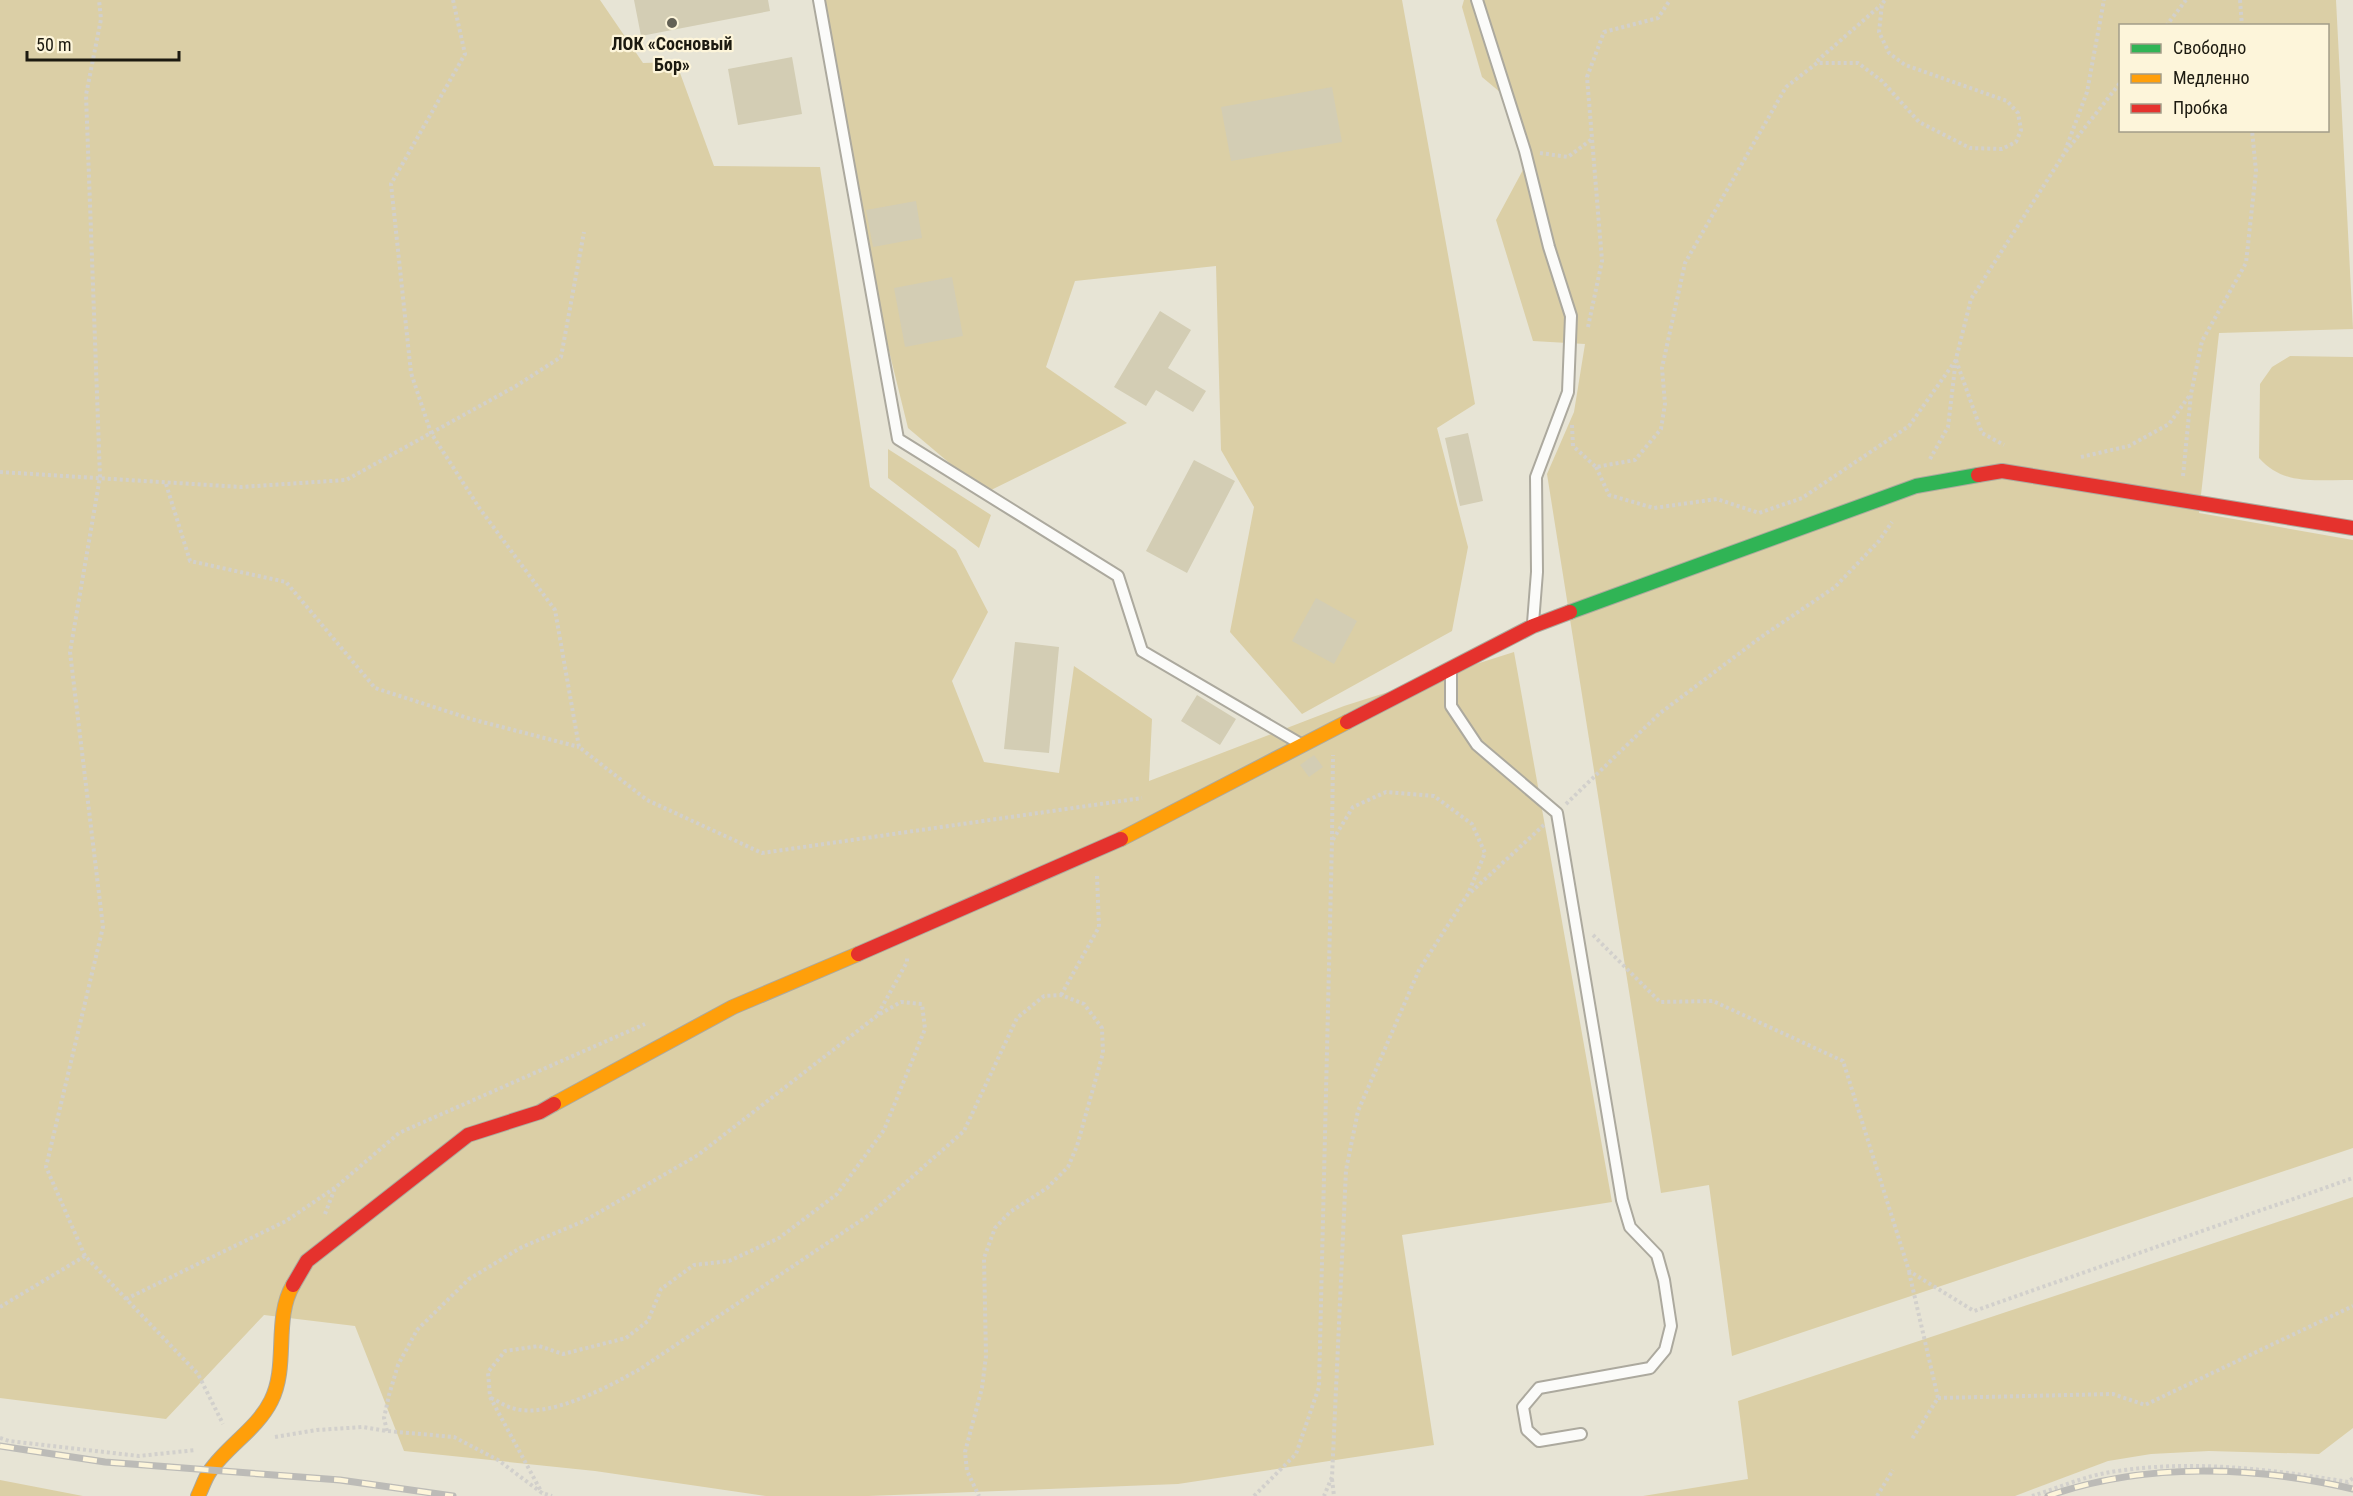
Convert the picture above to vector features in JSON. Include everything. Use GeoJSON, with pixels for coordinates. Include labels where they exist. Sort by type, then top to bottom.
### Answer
{"type":"FeatureCollection","features":[{"type":"Feature","properties":{"kind":"street"},"geometry":{"type":"LineString","coordinates":[[198,1496],[210,1472],[234,1447],[271,1401],[281,1358],[285,1298],[307,1261],[468,1135],[540,1112],[733,1007],[1096,852],[1533,626],[1916,486],[2002,471],[2353,528]]}},
{"type":"Feature","properties":{"kind":"lane"},"geometry":{"type":"LineString","coordinates":[[819,0],[898,440],[1118,576],[1142,651],[1302,745]]}},
{"type":"Feature","properties":{"kind":"lane"},"geometry":{"type":"LineString","coordinates":[[1477,0],[1525,151],[1548,247],[1570,316],[1568,392],[1536,477],[1537,572],[1533,626]]}},
{"type":"Feature","properties":{"kind":"lane"},"geometry":{"type":"LineString","coordinates":[[1451,667],[1451,706],[1477,745],[1557,813],[1622,1200],[1629,1227],[1656,1255],[1664,1280],[1671,1326],[1665,1350],[1650,1368],[1539,1388],[1523,1407],[1527,1430],[1539,1441],[1581,1434]]}},
{"type":"Feature","properties":{"kind":"path"},"geometry":{"type":"LineString","coordinates":[[99,0],[101,20],[86,95],[100,477],[70,652],[103,927],[46,1167],[85,1256],[198,1374],[234,1447]]}},
{"type":"Feature","properties":{"kind":"path"},"geometry":{"type":"LineString","coordinates":[[453,0],[465,54],[391,184],[411,373],[431,433],[480,509],[555,610],[579,747]]}},
{"type":"Feature","properties":{"kind":"path"},"geometry":{"type":"LineString","coordinates":[[1585,336],[1602,261],[1587,77],[1604,32],[1658,18],[1670,0]]}},
{"type":"Feature","properties":{"kind":"path"},"geometry":{"type":"LineString","coordinates":[[2064,154],[2087,92],[2104,0]]}},
{"type":"Feature","properties":{"kind":"path"},"geometry":{"type":"LineString","coordinates":[[2168,24],[2186,0]]}},
{"type":"Feature","properties":{"kind":"path"},"geometry":{"type":"LineString","coordinates":[[2240,0],[2242,24]]}},
{"type":"Feature","properties":{"kind":"path"},"geometry":{"type":"LineString","coordinates":[[1804,73],[1883,2]]}},
{"type":"Feature","properties":{"kind":"path"},"geometry":{"type":"LineString","coordinates":[[1596,467],[1635,460],[1660,429],[1665,405],[1662,368],[1685,263],[1786,87],[1804,73],[1817,63],[1858,63],[1882,81],[1919,122],[1970,148],[2002,149],[2016,142],[2021,130],[2018,112],[2007,101],[1905,65],[1889,52],[1879,32],[1883,2]]}},
{"type":"Feature","properties":{"kind":"path"},"geometry":{"type":"LineString","coordinates":[[1916,486],[1948,427],[1956,359],[1971,299],[2064,154],[2119,85]]}},
{"type":"Feature","properties":{"kind":"path"},"geometry":{"type":"LineString","coordinates":[[2181,500],[2191,394],[2202,341],[2246,263],[2256,171],[2252,132]]}},
{"type":"Feature","properties":{"kind":"path"},"geometry":{"type":"LineString","coordinates":[[1525,151],[1568,158],[1592,138]]}},
{"type":"Feature","properties":{"kind":"path"},"geometry":{"type":"LineString","coordinates":[[0,472],[241,487],[346,480],[516,386],[561,357],[584,232]]}},
{"type":"Feature","properties":{"kind":"path"},"geometry":{"type":"LineString","coordinates":[[1571,414],[1573,446],[1596,467],[1609,495],[1654,508],[1717,499],[1759,513],[1802,498],[1909,426],[1956,359]]}},
{"type":"Feature","properties":{"kind":"path"},"geometry":{"type":"LineString","coordinates":[[1956,359],[1982,433],[2007,447]]}},
{"type":"Feature","properties":{"kind":"path"},"geometry":{"type":"LineString","coordinates":[[2072,457],[2083,458],[2129,446],[2169,424],[2191,394]]}},
{"type":"Feature","properties":{"kind":"path"},"geometry":{"type":"LineString","coordinates":[[166,484],[190,561],[286,582],[375,688],[471,719],[579,747],[647,800],[762,853],[1150,797]]}},
{"type":"Feature","properties":{"kind":"path"},"geometry":{"type":"LineString","coordinates":[[1468,894],[1557,813],[1659,714],[1761,637],[1834,587],[1879,541],[1898,513]]}},
{"type":"Feature","properties":{"kind":"path"},"geometry":{"type":"LineString","coordinates":[[1254,1496],[1296,1454],[1319,1387],[1334,728]]}},
{"type":"Feature","properties":{"kind":"path"},"geometry":{"type":"LineString","coordinates":[[1332,841],[1353,807],[1386,792],[1434,796],[1472,824],[1485,853],[1468,894],[1419,970],[1358,1111],[1346,1170],[1332,1477],[1334,1496]]}},
{"type":"Feature","properties":{"kind":"path"},"geometry":{"type":"LineString","coordinates":[[1062,995],[1098,927],[1096,852]]}},
{"type":"Feature","properties":{"kind":"path"},"geometry":{"type":"LineString","coordinates":[[1575,916],[1660,1002],[1713,1001],[1843,1061],[1909,1271],[1938,1398],[1912,1439]]}},
{"type":"Feature","properties":{"kind":"path"},"geometry":{"type":"LineString","coordinates":[[878,1015],[907,962],[903,934]]}},
{"type":"Feature","properties":{"kind":"path"},"geometry":{"type":"LineString","coordinates":[[490,1397],[514,1409],[548,1408],[601,1391],[640,1369],[869,1215],[964,1131],[1017,1018],[1044,996],[1062,995],[1084,1004],[1102,1028],[1103,1053],[1077,1146],[1068,1167],[1047,1188],[1010,1212],[995,1228],[984,1258],[986,1356],[982,1388],[965,1452],[967,1471],[979,1496]]}},
{"type":"Feature","properties":{"kind":"path"},"geometry":{"type":"LineString","coordinates":[[387,1431],[384,1418],[389,1395],[398,1365],[412,1338],[417,1330],[469,1279],[522,1247],[584,1221],[698,1155],[878,1015],[901,1002],[922,1004],[925,1029],[884,1130],[837,1194],[778,1238],[729,1261],[694,1265],[661,1289],[648,1321],[626,1338],[563,1354],[539,1346],[505,1352],[488,1372],[490,1397],[542,1493]]}},
{"type":"Feature","properties":{"kind":"path"},"geometry":{"type":"LineString","coordinates":[[1909,1271],[1974,1311],[2353,1178]]}},
{"type":"Feature","properties":{"kind":"path"},"geometry":{"type":"LineString","coordinates":[[0,1307],[85,1256]]}},
{"type":"Feature","properties":{"kind":"path"},"geometry":{"type":"LineString","coordinates":[[1938,1398],[2113,1394],[2145,1404],[2353,1306]]}},
{"type":"Feature","properties":{"kind":"path"},"geometry":{"type":"LineString","coordinates":[[265,1440],[317,1430],[363,1426],[387,1431],[454,1437],[498,1460],[542,1493],[552,1496]]}},
{"type":"Feature","properties":{"kind":"path"},"geometry":{"type":"LineString","coordinates":[[0,1438],[9,1441],[139,1456],[198,1450]]}},
{"type":"Feature","properties":{"kind":"path"},"geometry":{"type":"LineString","coordinates":[[2032,1496],[2109,1472],[2182,1465],[2275,1470],[2348,1482],[2353,1478]]}},
{"type":"Feature","properties":{"kind":"path"},"geometry":{"type":"LineString","coordinates":[[1877,1496],[1893,1470]]}},
{"type":"Feature","properties":{"kind":"path"},"geometry":{"type":"LineString","coordinates":[[1324,1496],[1332,1477]]}},
{"type":"Feature","properties":{"kind":"shaded area"},"geometry":{"type":"Polygon","coordinates":[[[0,0],[600,0],[643,63],[676,62],[714,166],[820,167],[870,487],[956,550],[988,612],[952,681],[984,762],[1059,773],[1074,666],[1152,719],[1149,781],[1344,706],[1514,652],[1612,1202],[1402,1235],[1434,1445],[1178,1484],[868,1496],[766,1496],[595,1471],[404,1451],[355,1326],[264,1315],[166,1419],[0,1398],[0,0]]]}},
{"type":"Feature","properties":{"kind":"shaded area"},"geometry":{"type":"Polygon","coordinates":[[[824,0],[1402,0],[1475,404],[1437,428],[1468,547],[1452,631],[1302,714],[1230,632],[1254,507],[1221,450],[1216,266],[1075,281],[1046,367],[1127,423],[985,493],[908,428],[875,294],[824,0]]]}},
{"type":"Feature","properties":{"kind":"shaded area"},"geometry":{"type":"Polygon","coordinates":[[[1464,0],[2336,0],[2353,329],[2219,333],[2199,513],[2353,540],[2353,1148],[1732,1356],[1709,1185],[1661,1193],[1547,474],[1574,412],[1585,344],[1533,341],[1496,220],[1524,168],[1513,103],[1482,77],[1462,7],[1464,0]]]}},
{"type":"Feature","properties":{"kind":"shaded area"},"geometry":{"type":"Polygon","coordinates":[[[2290,356],[2353,357],[2353,480],[2302,480],[2280,474],[2259,458],[2260,384],[2272,367],[2290,356]]]}},
{"type":"Feature","properties":{"kind":"shaded area"},"geometry":{"type":"Polygon","coordinates":[[[888,449],[991,515],[979,548],[888,478],[888,449]]]}},
{"type":"Feature","properties":{"kind":"shaded area"},"geometry":{"type":"Polygon","coordinates":[[[2353,1197],[2353,1428],[2319,1454],[2209,1451],[2151,1454],[2108,1461],[2015,1496],[1643,1496],[1748,1479],[1738,1401],[2353,1197]]]}},
{"type":"Feature","properties":{"kind":"shaded area"},"geometry":{"type":"Polygon","coordinates":[[[0,1480],[83,1496],[0,1496],[0,1480]]]}},
{"type":"Feature","properties":{"kind":"building","name":"ЛОК «Сосновый Бор»"},"geometry":{"type":"Polygon","coordinates":[[[634,0],[768,0],[770,11],[641,36],[634,0]]]}},
{"type":"Feature","properties":{"kind":"building"},"geometry":{"type":"Polygon","coordinates":[[[792,57],[802,114],[738,125],[728,69],[792,57]]]}},
{"type":"Feature","properties":{"kind":"building"},"geometry":{"type":"Polygon","coordinates":[[[1332,87],[1342,142],[1231,161],[1221,107],[1332,87]]]}},
{"type":"Feature","properties":{"kind":"building"},"geometry":{"type":"Polygon","coordinates":[[[916,201],[922,238],[873,247],[866,210],[916,201]]]}},
{"type":"Feature","properties":{"kind":"building"},"geometry":{"type":"Polygon","coordinates":[[[952,277],[963,336],[905,347],[894,288],[952,277]]]}},
{"type":"Feature","properties":{"kind":"building"},"geometry":{"type":"Polygon","coordinates":[[[1160,311],[1191,330],[1168,368],[1206,391],[1193,412],[1156,390],[1146,406],[1114,387],[1160,311]]]}},
{"type":"Feature","properties":{"kind":"building"},"geometry":{"type":"Polygon","coordinates":[[[1468,433],[1483,501],[1460,506],[1445,438],[1468,433]]]}},
{"type":"Feature","properties":{"kind":"building"},"geometry":{"type":"Polygon","coordinates":[[[1194,460],[1235,481],[1187,573],[1146,551],[1194,460]]]}},
{"type":"Feature","properties":{"kind":"building"},"geometry":{"type":"Polygon","coordinates":[[[1316,598],[1357,621],[1334,664],[1292,641],[1316,598]]]}},
{"type":"Feature","properties":{"kind":"building"},"geometry":{"type":"Polygon","coordinates":[[[1015,642],[1059,647],[1049,753],[1004,749],[1015,642]]]}},
{"type":"Feature","properties":{"kind":"building"},"geometry":{"type":"Polygon","coordinates":[[[1197,695],[1236,719],[1220,745],[1181,721],[1197,695]]]}},
{"type":"Feature","properties":{"kind":"building"},"geometry":{"type":"Polygon","coordinates":[[[1314,755],[1323,767],[1309,777],[1300,765],[1314,755]]]}},
{"type":"Feature","properties":{"kind":"railway"},"geometry":{"type":"LineString","coordinates":[[0,1446],[105,1462],[340,1480],[453,1496]]}},
{"type":"Feature","properties":{"kind":"railway"},"geometry":{"type":"LineString","coordinates":[[2048,1496],[2123,1477],[2200,1471],[2278,1476],[2353,1489]]}},
{"type":"Feature","properties":{"kind":"traffic: fast"},"geometry":{"type":"LineString","coordinates":[[1570,612],[1916,486],[1978,475]]}},
{"type":"Feature","properties":{"kind":"traffic: slow"},"geometry":{"type":"LineString","coordinates":[[1121,839],[1347,722]]}},
{"type":"Feature","properties":{"kind":"traffic: slow"},"geometry":{"type":"LineString","coordinates":[[554,1104],[733,1007],[858,954]]}},
{"type":"Feature","properties":{"kind":"traffic: slow"},"geometry":{"type":"LineString","coordinates":[[198,1496],[208,1474],[217,1462],[258,1420],[271,1401],[279,1373],[284,1313],[293,1285]]}},
{"type":"Feature","properties":{"kind":"traffic: jam"},"geometry":{"type":"LineString","coordinates":[[1978,475],[2002,471],[2353,528]]}},
{"type":"Feature","properties":{"kind":"traffic: jam"},"geometry":{"type":"LineString","coordinates":[[1347,722],[1533,626],[1570,612]]}},
{"type":"Feature","properties":{"kind":"traffic: jam"},"geometry":{"type":"LineString","coordinates":[[858,954],[1121,839]]}},
{"type":"Feature","properties":{"kind":"traffic: jam"},"geometry":{"type":"LineString","coordinates":[[293,1285],[307,1261],[468,1135],[540,1112],[554,1104]]}},
{"type":"Feature","properties":{"kind":"place","name":"ЛОК «Сосновый Бор»"},"geometry":{"type":"Point","coordinates":[672,23]}}]}
